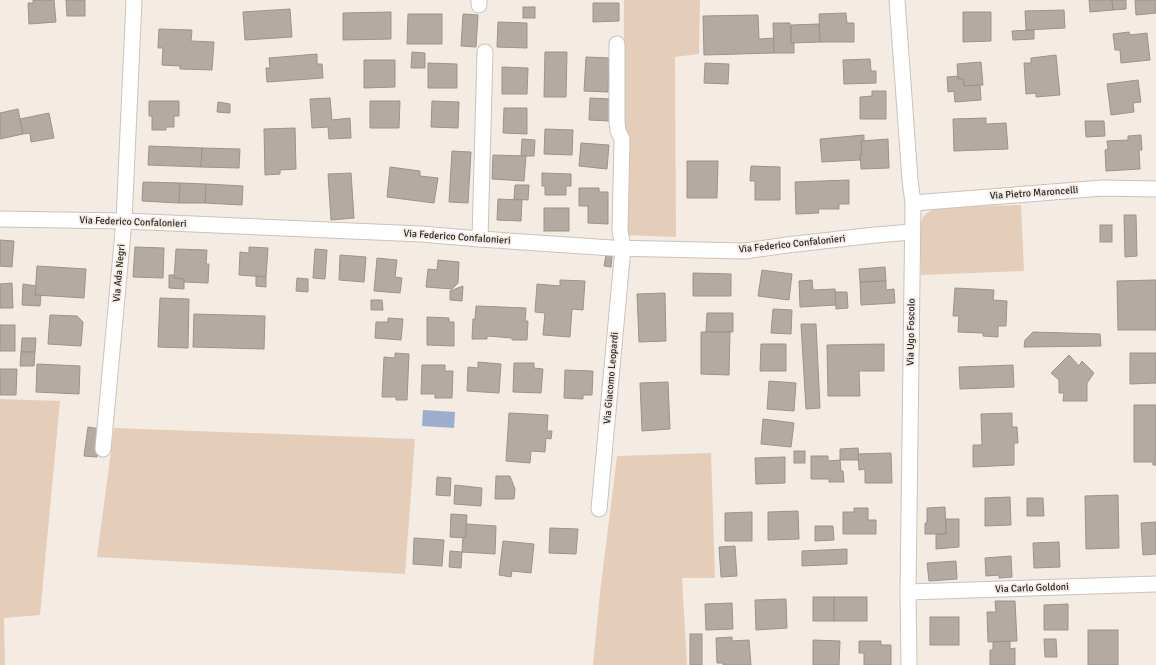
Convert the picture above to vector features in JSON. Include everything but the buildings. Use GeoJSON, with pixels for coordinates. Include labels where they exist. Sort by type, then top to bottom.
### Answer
{"type":"FeatureCollection","features":[{"type":"Feature","properties":{"kind":"street","name":"Via Ada Negri"},"geometry":{"type":"LineString","coordinates":[[103,449],[124,221],[134,0]]}},
{"type":"Feature","properties":{"kind":"street","name":"Via Ugo Foscolo"},"geometry":{"type":"LineString","coordinates":[[897,0],[913,203],[908,592],[909,665]]}},
{"type":"Feature","properties":{"kind":"street","name":"Via Giacomo Leopardi"},"geometry":{"type":"LineString","coordinates":[[599,509],[623,248],[620,231],[622,139],[618,131],[617,122],[617,44]]}},
{"type":"Feature","properties":{"kind":"street"},"geometry":{"type":"LineString","coordinates":[[480,239],[485,52]]}},
{"type":"Feature","properties":{"kind":"street","name":"Via Pietro Maroncelli"},"geometry":{"type":"LineString","coordinates":[[913,203],[1103,188],[1156,189]]}},
{"type":"Feature","properties":{"kind":"street","name":"Via Federico Confalonieri"},"geometry":{"type":"LineString","coordinates":[[0,219],[124,221],[413,233],[480,239],[623,248],[746,251],[787,244],[912,232]]}},
{"type":"Feature","properties":{"kind":"street","name":"Via Carlo Goldoni"},"geometry":{"type":"LineString","coordinates":[[908,592],[1156,584]]}},
{"type":"Feature","properties":{"kind":"shaded area"},"geometry":{"type":"Polygon","coordinates":[[[624,0],[700,0],[699,54],[675,57],[676,237],[623,235],[624,0]]]}},
{"type":"Feature","properties":{"kind":"shaded area"},"geometry":{"type":"Polygon","coordinates":[[[1021,205],[1024,271],[921,275],[920,227],[924,216],[932,210],[941,207],[1021,205]]]}},
{"type":"Feature","properties":{"kind":"shaded area"},"geometry":{"type":"Polygon","coordinates":[[[0,399],[60,401],[40,615],[4,618],[5,665],[0,665],[0,399]]]}},
{"type":"Feature","properties":{"kind":"shaded area"},"geometry":{"type":"Polygon","coordinates":[[[114,428],[415,439],[405,574],[97,557],[114,428]]]}},
{"type":"Feature","properties":{"kind":"shaded area"},"geometry":{"type":"Polygon","coordinates":[[[711,453],[715,578],[682,578],[687,665],[593,665],[600,593],[617,456],[711,453]]]}},
{"type":"Feature","properties":{"kind":"water"},"geometry":{"type":"Polygon","coordinates":[[[423,410],[455,412],[454,428],[422,426],[423,410]]]}}]}
